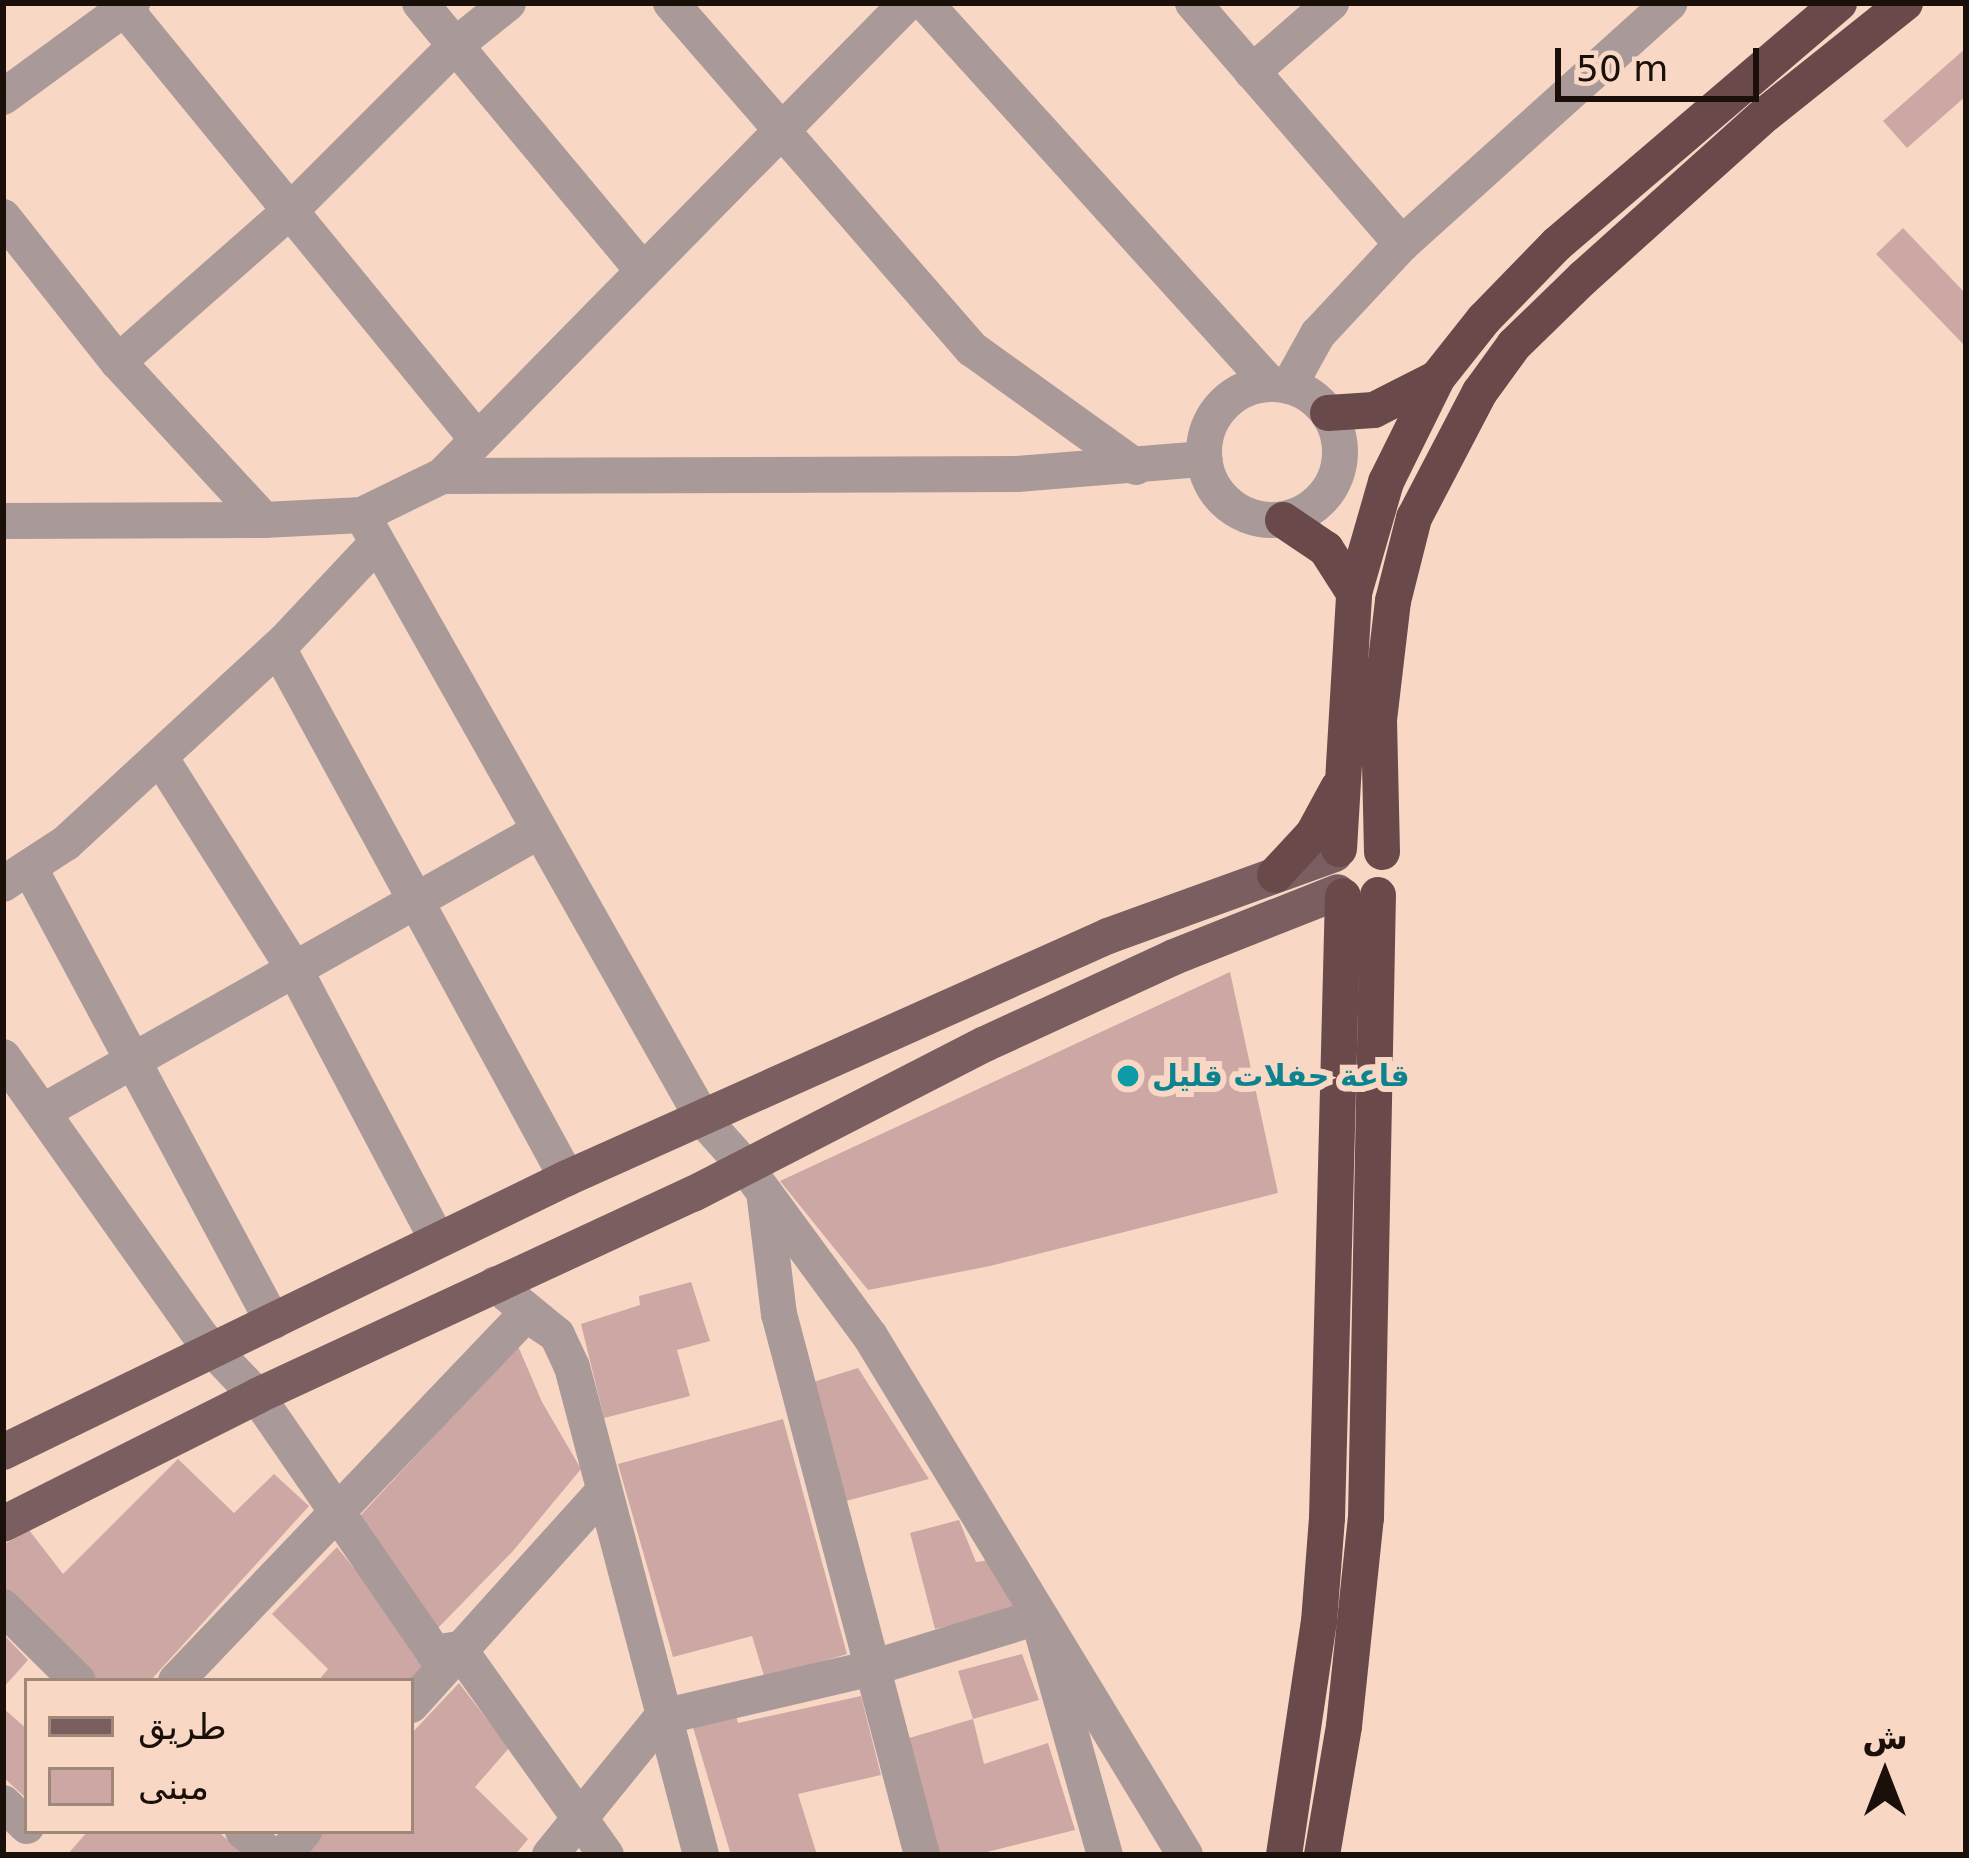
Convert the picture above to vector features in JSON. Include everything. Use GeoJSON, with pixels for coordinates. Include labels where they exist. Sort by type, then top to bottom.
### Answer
{"type":"FeatureCollection","features":[{"type":"Feature","properties":{"kind":"highway"},"geometry":{"type":"LineString","coordinates":[[1322,1855],[1344,1726],[1366,1518],[1353,894],[1330,874],[1337,852],[1354,593],[1386,482],[1438,377],[1484,319],[1557,244],[1839,3]]}},
{"type":"Feature","properties":{"kind":"highway"},"geometry":{"type":"LineString","coordinates":[[1353,894],[1389,870],[1382,852],[1378,720],[1393,601],[1414,518],[1471,406],[1514,345],[1583,278],[1766,114],[1905,3]]}},
{"type":"Feature","properties":{"kind":"highway"},"geometry":{"type":"LineString","coordinates":[[1328,413],[1374,410],[1438,377]]}},
{"type":"Feature","properties":{"kind":"highway"},"geometry":{"type":"LineString","coordinates":[[1283,520],[1326,550],[1354,593]]}},
{"type":"Feature","properties":{"kind":"highway"},"geometry":{"type":"LineString","coordinates":[[1275,875],[1312,834],[1340,785]]}},
{"type":"Feature","properties":{"kind":"highway"},"geometry":{"type":"LineString","coordinates":[[1337,852],[1366,842],[1382,852]]}},
{"type":"Feature","properties":{"kind":"highway"},"geometry":{"type":"LineString","coordinates":[[1284,1855],[1317,1641],[1327,1518],[1353,894]]}},
{"type":"Feature","properties":{"kind":"main road"},"geometry":{"type":"LineString","coordinates":[[3,1452],[273,1322],[436,1237],[567,1178],[1108,936],[1337,852]]}},
{"type":"Feature","properties":{"kind":"main road"},"geometry":{"type":"LineString","coordinates":[[3,1524],[257,1396],[495,1284],[755,1180],[1006,1034],[1191,949],[1353,894]]}},
{"type":"Feature","properties":{"kind":"street"},"geometry":{"type":"LineString","coordinates":[[420,3],[643,271]]}},
{"type":"Feature","properties":{"kind":"street"},"geometry":{"type":"LineString","coordinates":[[118,362],[291,210],[456,45],[508,3]]}},
{"type":"Feature","properties":{"kind":"street"},"geometry":{"type":"LineString","coordinates":[[671,3],[780,135],[971,350],[1136,467]]}},
{"type":"Feature","properties":{"kind":"street"},"geometry":{"type":"LineString","coordinates":[[273,1322],[131,1062],[16,875],[66,843],[278,648],[370,529],[442,476],[907,3]]}},
{"type":"Feature","properties":{"kind":"street"},"geometry":{"type":"LineString","coordinates":[[926,3],[1279,385],[1328,413],[1340,456],[1335,479],[1323,498],[1283,520],[1261,520],[1222,499],[1204,459],[1214,416],[1248,388],[1279,385],[1318,334],[1402,244],[1670,3]]}},
{"type":"Feature","properties":{"kind":"street"},"geometry":{"type":"LineString","coordinates":[[1193,3],[1402,244]]}},
{"type":"Feature","properties":{"kind":"street"},"geometry":{"type":"LineString","coordinates":[[1252,71],[1331,3]]}},
{"type":"Feature","properties":{"kind":"street"},"geometry":{"type":"LineString","coordinates":[[3,97],[129,6],[477,439]]}},
{"type":"Feature","properties":{"kind":"street"},"geometry":{"type":"LineString","coordinates":[[3,217],[118,362],[264,520]]}},
{"type":"Feature","properties":{"kind":"street"},"geometry":{"type":"LineString","coordinates":[[442,476],[1017,474],[1204,459]]}},
{"type":"Feature","properties":{"kind":"street"},"geometry":{"type":"LineString","coordinates":[[3,521],[264,520],[370,529]]}},
{"type":"Feature","properties":{"kind":"street"},"geometry":{"type":"LineString","coordinates":[[370,529],[703,1119],[755,1180],[870,1336],[1185,1855]]}},
{"type":"Feature","properties":{"kind":"street"},"geometry":{"type":"LineString","coordinates":[[278,648],[419,899],[567,1178]]}},
{"type":"Feature","properties":{"kind":"street"},"geometry":{"type":"LineString","coordinates":[[160,757],[296,972],[436,1237]]}},
{"type":"Feature","properties":{"kind":"street"},"geometry":{"type":"LineString","coordinates":[[44,1111],[538,831]]}},
{"type":"Feature","properties":{"kind":"street"},"geometry":{"type":"LineString","coordinates":[[3,1057],[203,1339],[218,1348],[257,1396],[434,1653],[459,1648]]}},
{"type":"Feature","properties":{"kind":"street"},"geometry":{"type":"LineString","coordinates":[[755,1180],[779,1314],[922,1855]]}},
{"type":"Feature","properties":{"kind":"street"},"geometry":{"type":"LineString","coordinates":[[495,1284],[557,1336],[572,1366],[701,1855]]}},
{"type":"Feature","properties":{"kind":"street"},"geometry":{"type":"LineString","coordinates":[[179,1678],[526,1314],[557,1336]]}},
{"type":"Feature","properties":{"kind":"street"},"geometry":{"type":"LineString","coordinates":[[414,1701],[602,1493]]}},
{"type":"Feature","properties":{"kind":"street"},"geometry":{"type":"LineString","coordinates":[[3,1607],[75,1678]]}},
{"type":"Feature","properties":{"kind":"street"},"geometry":{"type":"LineString","coordinates":[[550,1855],[581,1824],[662,1718],[872,1668],[1038,1618]]}},
{"type":"Feature","properties":{"kind":"street"},"geometry":{"type":"LineString","coordinates":[[1038,1618],[1105,1855]]}},
{"type":"Feature","properties":{"kind":"street"},"geometry":{"type":"LineString","coordinates":[[459,1648],[606,1855]]}},
{"type":"Feature","properties":{"kind":"street"},"geometry":{"type":"LineString","coordinates":[[246,1834],[271,1855]]}},
{"type":"Feature","properties":{"kind":"building"},"geometry":{"type":"Polygon","coordinates":[[[1966,48],[1966,96],[1907,148],[1883,121],[1966,48]]]}},
{"type":"Feature","properties":{"kind":"building"},"geometry":{"type":"Polygon","coordinates":[[[1903,228],[1966,294],[1966,347],[1876,254],[1903,228]]]}},
{"type":"Feature","properties":{"kind":"building","name":"قاعة حفلات قليل"},"geometry":{"type":"Polygon","coordinates":[[[1230,972],[1278,1193],[990,1266],[868,1290],[780,1181],[1230,972]]]}},
{"type":"Feature","properties":{"kind":"building"},"geometry":{"type":"Polygon","coordinates":[[[691,1282],[710,1341],[677,1350],[690,1396],[604,1418],[581,1324],[640,1305],[639,1296],[691,1282]]]}},
{"type":"Feature","properties":{"kind":"building"},"geometry":{"type":"Polygon","coordinates":[[[518,1346],[542,1402],[581,1469],[513,1551],[438,1628],[359,1517],[518,1346]]]}},
{"type":"Feature","properties":{"kind":"building"},"geometry":{"type":"Polygon","coordinates":[[[858,1368],[929,1479],[846,1501],[810,1383],[858,1368]]]}},
{"type":"Feature","properties":{"kind":"building"},"geometry":{"type":"Polygon","coordinates":[[[783,1419],[847,1654],[765,1679],[752,1636],[673,1657],[618,1464],[783,1419]]]}},
{"type":"Feature","properties":{"kind":"building"},"geometry":{"type":"Polygon","coordinates":[[[178,1459],[234,1513],[274,1474],[309,1506],[153,1678],[95,1678],[3,1588],[3,1545],[29,1530],[63,1574],[178,1459]]]}},
{"type":"Feature","properties":{"kind":"building"},"geometry":{"type":"Polygon","coordinates":[[[959,1520],[976,1562],[990,1560],[1015,1610],[935,1629],[910,1533],[959,1520]]]}},
{"type":"Feature","properties":{"kind":"building"},"geometry":{"type":"Polygon","coordinates":[[[337,1547],[431,1665],[414,1679],[320,1678],[328,1669],[272,1614],[337,1547]]]}},
{"type":"Feature","properties":{"kind":"building"},"geometry":{"type":"Polygon","coordinates":[[[3,1634],[28,1660],[3,1688],[3,1634]]]}},
{"type":"Feature","properties":{"kind":"building"},"geometry":{"type":"Polygon","coordinates":[[[1022,1654],[1039,1700],[973,1719],[958,1671],[1022,1654]]]}},
{"type":"Feature","properties":{"kind":"building"},"geometry":{"type":"Polygon","coordinates":[[[459,1683],[509,1748],[475,1787],[528,1839],[515,1855],[299,1855],[318,1834],[414,1834],[414,1731],[459,1683]]]}},
{"type":"Feature","properties":{"kind":"building"},"geometry":{"type":"Polygon","coordinates":[[[861,1696],[881,1775],[798,1794],[817,1855],[731,1855],[689,1714],[734,1705],[738,1723],[861,1696]]]}},
{"type":"Feature","properties":{"kind":"building"},"geometry":{"type":"Polygon","coordinates":[[[3,1708],[24,1726],[24,1796],[3,1777],[3,1708]]]}},
{"type":"Feature","properties":{"kind":"building"},"geometry":{"type":"Polygon","coordinates":[[[973,1719],[984,1764],[1048,1743],[1075,1830],[975,1855],[939,1855],[906,1739],[973,1719]]]}},
{"type":"Feature","properties":{"kind":"building"},"geometry":{"type":"Polygon","coordinates":[[[85,1834],[221,1834],[243,1855],[67,1855],[85,1834]]]}},
{"type":"Feature","properties":{"kind":"place","name":"قاعة حفلات قليل"},"geometry":{"type":"Point","coordinates":[1128,1076]}}]}
